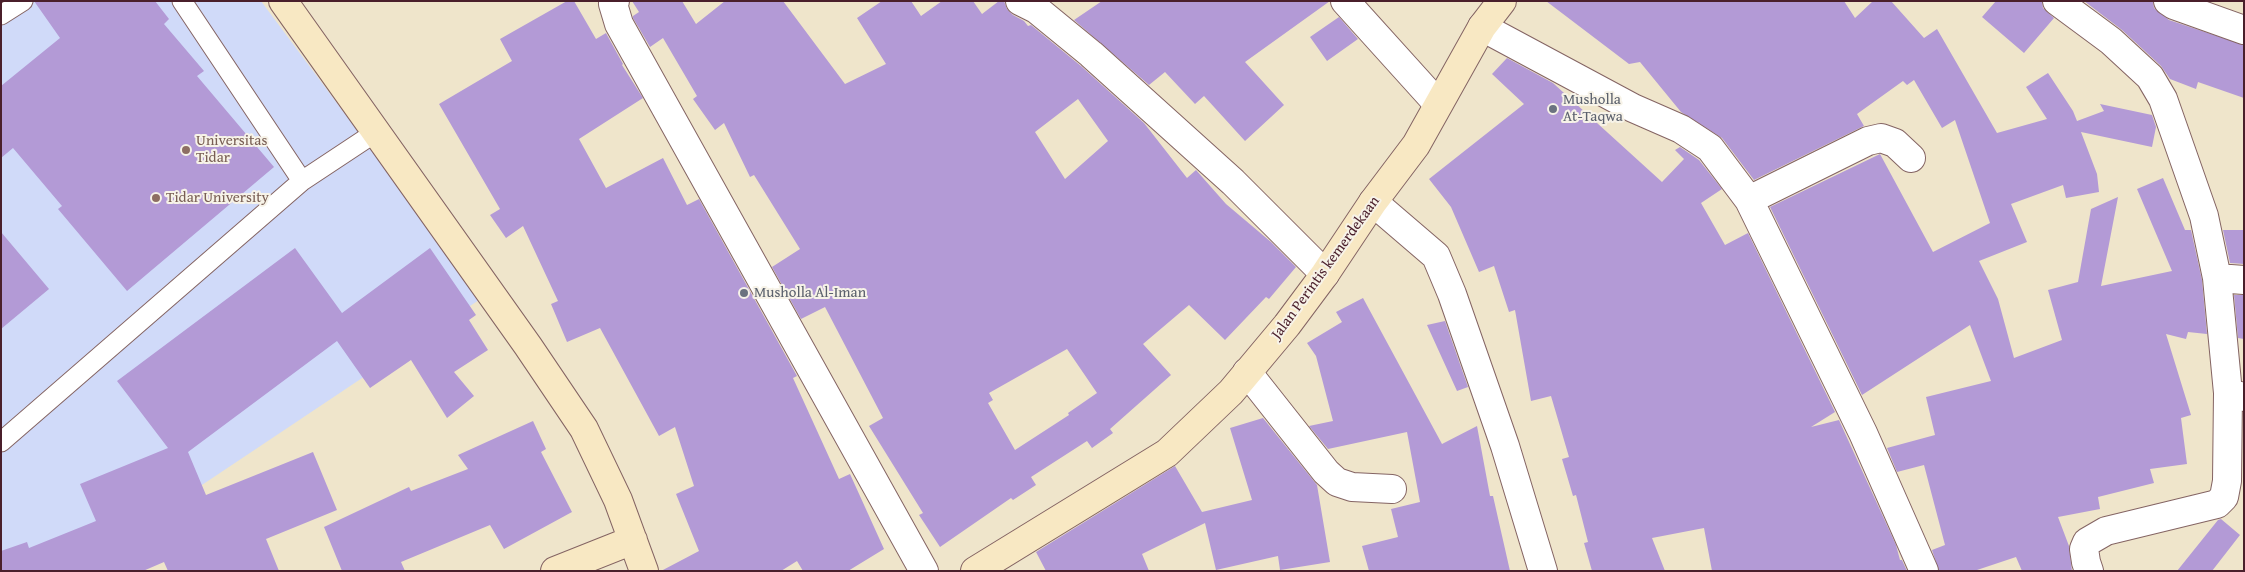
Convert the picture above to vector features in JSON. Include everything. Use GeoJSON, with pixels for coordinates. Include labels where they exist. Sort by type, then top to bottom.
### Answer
{"type":"FeatureCollection","features":[{"type":"Feature","properties":{"kind":"street"},"geometry":{"type":"LineString","coordinates":[[283,1],[584,429],[618,500],[644,571]]}},
{"type":"Feature","properties":{"kind":"street"},"geometry":{"type":"LineString","coordinates":[[615,1],[613,4],[619,24],[924,571]]}},
{"type":"Feature","properties":{"kind":"street"},"geometry":{"type":"LineString","coordinates":[[1020,1],[1036,9],[1091,54],[1233,182],[1325,274]]}},
{"type":"Feature","properties":{"kind":"street"},"geometry":{"type":"LineString","coordinates":[[1058,1],[1091,54]]}},
{"type":"Feature","properties":{"kind":"street"},"geometry":{"type":"LineString","coordinates":[[1344,1],[1438,104]]}},
{"type":"Feature","properties":{"kind":"street"},"geometry":{"type":"LineString","coordinates":[[2058,1],[2111,41],[2150,77],[2164,99],[2204,216],[2217,278],[2236,395],[2227,481],[2234,501],[2106,531],[2087,542],[2084,548],[2089,571]]}},
{"type":"Feature","properties":{"kind":"street"},"geometry":{"type":"LineString","coordinates":[[2168,1],[2174,6],[2244,30]]}},
{"type":"Feature","properties":{"kind":"street"},"geometry":{"type":"LineString","coordinates":[[1490,11],[1633,108],[1681,129],[1710,148],[1749,200],[1864,433],[1924,571]]}},
{"type":"Feature","properties":{"kind":"street","name":"Jalan Perintis kemerdekaan"},"geometry":{"type":"LineString","coordinates":[[975,571],[1167,453],[1231,392],[1287,325],[1325,274],[1373,202],[1416,145],[1490,11]]}},
{"type":"Feature","properties":{"kind":"street"},"geometry":{"type":"LineString","coordinates":[[1749,200],[1868,141],[1881,138],[1895,143],[1911,158]]}},
{"type":"Feature","properties":{"kind":"street"},"geometry":{"type":"LineString","coordinates":[[1373,202],[1436,256],[1452,294],[1506,446],[1543,571]]}},
{"type":"Feature","properties":{"kind":"street"},"geometry":{"type":"LineString","coordinates":[[2217,278],[2244,280]]}},
{"type":"Feature","properties":{"kind":"street"},"geometry":{"type":"LineString","coordinates":[[1247,372],[1326,472],[1337,482],[1352,487],[1392,489]]}},
{"type":"Feature","properties":{"kind":"street"},"geometry":{"type":"LineString","coordinates":[[555,571],[633,540]]}},
{"type":"Feature","properties":{"kind":"lane"},"geometry":{"type":"LineString","coordinates":[[1,15],[23,1]]}},
{"type":"Feature","properties":{"kind":"lane"},"geometry":{"type":"LineString","coordinates":[[182,1],[302,181]]}},
{"type":"Feature","properties":{"kind":"lane"},"geometry":{"type":"LineString","coordinates":[[1,442],[302,181],[376,132]]}},
{"type":"Feature","properties":{"kind":"shaded area","name":"Universitas Tidar"},"geometry":{"type":"Polygon","coordinates":[[[1,1],[261,1],[482,298],[160,513],[1,571],[1,1]]]}},
{"type":"Feature","properties":{"kind":"building"},"geometry":{"type":"Polygon","coordinates":[[[34,1],[155,1],[169,19],[164,24],[204,71],[197,76],[274,167],[127,291],[58,209],[62,206],[13,148],[1,158],[1,86],[60,38],[34,1]]]}},
{"type":"Feature","properties":{"kind":"building"},"geometry":{"type":"Polygon","coordinates":[[[567,1],[574,1],[596,39],[606,33],[622,65],[643,98],[579,139],[606,188],[663,158],[687,205],[699,199],[797,376],[793,378],[839,479],[850,474],[884,549],[848,571],[803,571],[797,561],[781,571],[661,571],[699,551],[676,494],[694,486],[675,427],[659,436],[600,328],[567,342],[551,304],[558,301],[523,226],[506,238],[490,215],[500,209],[439,104],[512,61],[500,39],[567,1]]]}},
{"type":"Feature","properties":{"kind":"building"},"geometry":{"type":"Polygon","coordinates":[[[632,1],[682,1],[696,24],[725,1],[783,1],[845,84],[886,64],[857,18],[882,1],[911,1],[921,16],[942,1],[973,1],[982,14],[999,1],[1004,1],[1007,9],[1013,15],[1024,21],[1028,26],[1031,25],[1081,66],[1144,123],[1187,178],[1196,170],[1226,204],[1271,242],[1296,267],[1269,299],[1266,297],[1225,340],[1189,305],[1143,344],[1171,375],[1110,429],[1113,433],[1092,448],[1087,441],[1031,477],[1036,485],[1013,500],[1011,498],[940,547],[919,515],[923,513],[869,426],[883,418],[825,307],[801,319],[772,267],[800,249],[754,175],[750,177],[724,123],[715,130],[693,99],[697,96],[663,38],[650,47],[633,18],[639,12],[632,1]],[[1078,99],[1035,132],[1065,179],[1108,141],[1078,99]],[[1067,349],[989,393],[993,400],[988,403],[1015,450],[1069,415],[1068,413],[1097,393],[1067,349]]]}},
{"type":"Feature","properties":{"kind":"building"},"geometry":{"type":"Polygon","coordinates":[[[1102,1],[1330,1],[1245,62],[1284,105],[1245,141],[1204,96],[1195,104],[1165,72],[1149,85],[1074,20],[1102,1]]]}},
{"type":"Feature","properties":{"kind":"building"},"geometry":{"type":"Polygon","coordinates":[[[1546,1],[1844,1],[1855,18],[1873,1],[1891,1],[1924,38],[1937,29],[1997,133],[2047,119],[2026,87],[2048,73],[2073,111],[2077,121],[2104,111],[2100,104],[2152,115],[2156,127],[2152,147],[2081,132],[2097,174],[2099,192],[2066,198],[2063,185],[2011,204],[2027,242],[1979,261],[1998,299],[2014,358],[2062,340],[2048,290],[2078,282],[2091,209],[2118,197],[2101,286],[2172,271],[2137,189],[2163,178],[2185,230],[2191,230],[2202,280],[2207,334],[2188,332],[2186,339],[2166,334],[2191,415],[2181,418],[2187,464],[2150,469],[2154,483],[2098,497],[2100,509],[2058,517],[2069,546],[2072,571],[2022,571],[2016,557],[1974,571],[1939,571],[1932,550],[1945,545],[1924,465],[1897,472],[1887,448],[1935,435],[1926,397],[1991,381],[1970,325],[1862,395],[1770,207],[1880,154],[1933,252],[1990,223],[1955,120],[1942,128],[1914,80],[1907,85],[1903,81],[1857,114],[1864,126],[1754,180],[1722,138],[1681,112],[1640,62],[1629,64],[1546,1]]]}},
{"type":"Feature","properties":{"kind":"building"},"geometry":{"type":"Polygon","coordinates":[[[1996,1],[2042,1],[2043,8],[2054,18],[2024,53],[1982,17],[1996,1]]]}},
{"type":"Feature","properties":{"kind":"building"},"geometry":{"type":"Polygon","coordinates":[[[2084,1],[2153,1],[2154,8],[2169,20],[2244,45],[2244,98],[2198,82],[2196,89],[2170,79],[2161,66],[2122,30],[2084,1]]]}},
{"type":"Feature","properties":{"kind":"building"},"geometry":{"type":"Polygon","coordinates":[[[1339,17],[1358,39],[1327,61],[1310,37],[1339,17]]]}},
{"type":"Feature","properties":{"kind":"building"},"geometry":{"type":"Polygon","coordinates":[[[1507,58],[1553,83],[1662,182],[1684,159],[1675,150],[1680,147],[1699,160],[1722,189],[1701,203],[1725,245],[1748,233],[1835,412],[1811,427],[1839,420],[1896,545],[1900,560],[1902,560],[1907,571],[1712,571],[1704,528],[1652,538],[1665,571],[1592,571],[1584,543],[1588,542],[1576,495],[1573,496],[1562,459],[1569,457],[1551,396],[1531,401],[1515,310],[1509,312],[1494,266],[1479,272],[1451,207],[1429,179],[1524,104],[1492,74],[1507,58]]]}},
{"type":"Feature","properties":{"kind":"building"},"geometry":{"type":"Polygon","coordinates":[[[2223,230],[2244,230],[2244,264],[2230,263],[2223,230]]]}},
{"type":"Feature","properties":{"kind":"building"},"geometry":{"type":"Polygon","coordinates":[[[1,232],[49,289],[1,329],[1,232]]]}},
{"type":"Feature","properties":{"kind":"building"},"geometry":{"type":"Polygon","coordinates":[[[295,248],[342,313],[430,248],[476,315],[469,320],[488,350],[454,372],[474,396],[447,418],[411,360],[370,388],[337,341],[188,452],[206,495],[313,452],[337,510],[266,539],[279,571],[168,571],[164,562],[143,571],[1,571],[1,551],[27,542],[29,548],[96,521],[80,484],[168,448],[117,381],[295,248]]]}},
{"type":"Feature","properties":{"kind":"building"},"geometry":{"type":"Polygon","coordinates":[[[2234,295],[2244,295],[2244,339],[2238,338],[2234,295]]]}},
{"type":"Feature","properties":{"kind":"building"},"geometry":{"type":"Polygon","coordinates":[[[1363,298],[1442,444],[1477,426],[1490,496],[1493,496],[1510,571],[1369,571],[1362,546],[1398,537],[1391,509],[1420,502],[1407,432],[1328,449],[1309,426],[1333,421],[1316,356],[1307,343],[1342,322],[1336,312],[1363,298]]]}},
{"type":"Feature","properties":{"kind":"building"},"geometry":{"type":"Polygon","coordinates":[[[1445,321],[1468,387],[1457,391],[1427,325],[1445,321]]]}},
{"type":"Feature","properties":{"kind":"building"},"geometry":{"type":"Polygon","coordinates":[[[1263,418],[1317,485],[1330,562],[1280,570],[1278,556],[1216,570],[1205,523],[1142,554],[1149,571],[1046,571],[1036,552],[1175,466],[1202,512],[1252,500],[1230,428],[1263,418]]]}},
{"type":"Feature","properties":{"kind":"building"},"geometry":{"type":"Polygon","coordinates":[[[533,421],[546,449],[541,452],[572,512],[504,549],[490,525],[401,562],[405,571],[342,571],[324,527],[409,487],[411,491],[468,469],[458,455],[533,421]]]}},
{"type":"Feature","properties":{"kind":"building"},"geometry":{"type":"Polygon","coordinates":[[[2221,519],[2240,535],[2212,571],[2177,571],[2218,520],[2221,519]]]}},
{"type":"Feature","properties":{"kind":"place","name":"Musholla At-Taqwa"},"geometry":{"type":"Point","coordinates":[1553,109]}},
{"type":"Feature","properties":{"kind":"place","name":"Universitas Tidar"},"geometry":{"type":"Point","coordinates":[186,150]}},
{"type":"Feature","properties":{"kind":"place","name":"Tidar University"},"geometry":{"type":"Point","coordinates":[156,198]}},
{"type":"Feature","properties":{"kind":"place","name":"Musholla Al-Iman"},"geometry":{"type":"Point","coordinates":[744,293]}}]}
